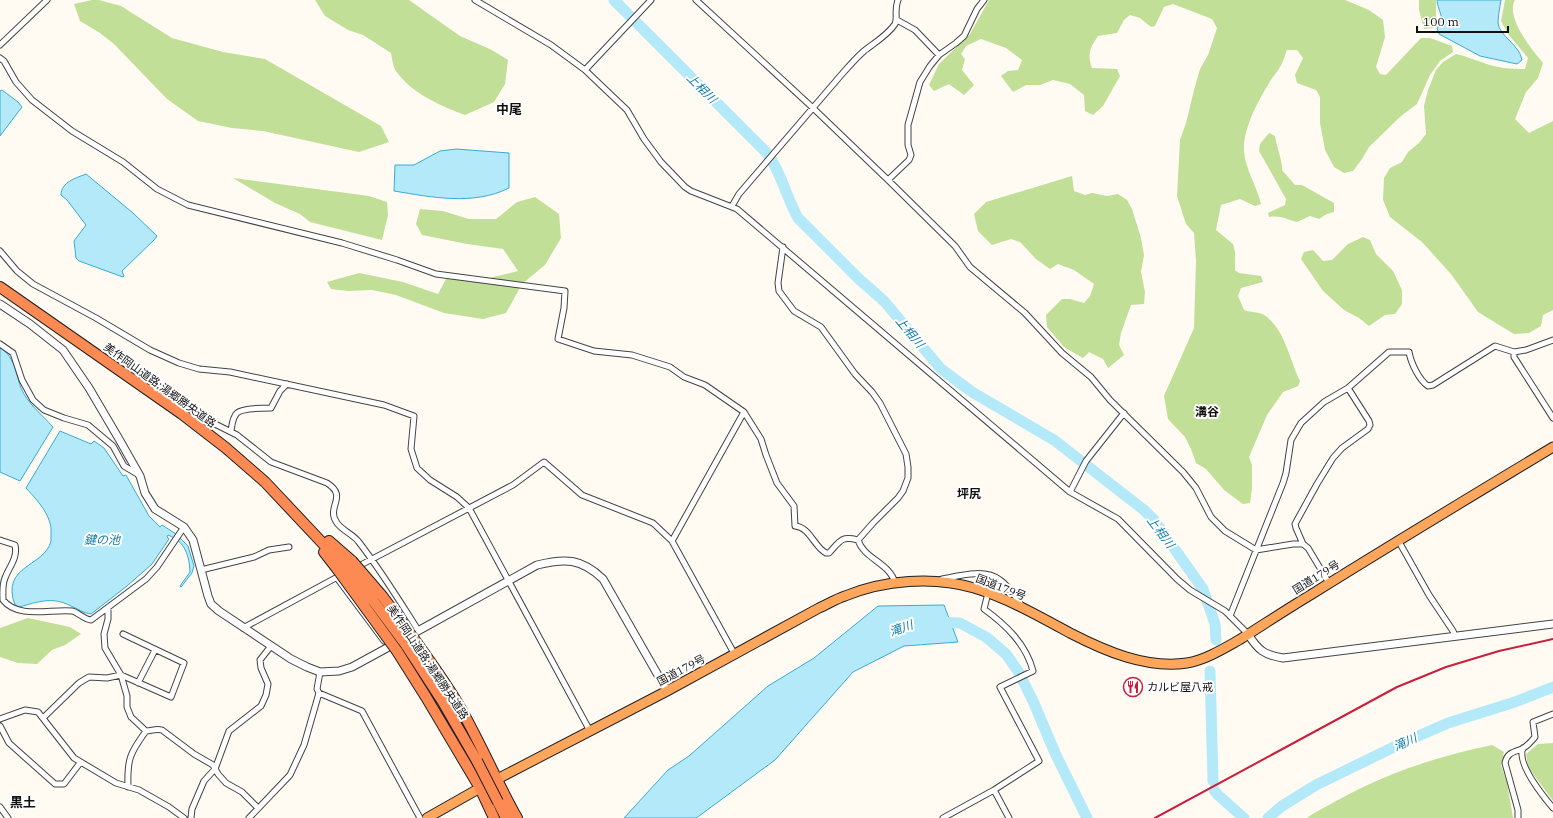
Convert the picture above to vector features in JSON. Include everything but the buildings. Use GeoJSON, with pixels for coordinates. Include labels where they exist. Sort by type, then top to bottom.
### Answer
{"type":"FeatureCollection","features":[{"type":"Feature","properties":{"kind":"highway","name":"美作岡山道路;湯郷勝央道路"},"geometry":{"type":"LineString","coordinates":[[0,287],[202,428],[265,482],[298,517],[343,569],[406,645],[443,702],[477,761],[506,818]]}},
{"type":"Feature","properties":{"kind":"highway","name":"美作岡山道路;湯郷勝央道路"},"geometry":{"type":"LineString","coordinates":[[0,295],[177,418],[223,453],[298,517]]}},
{"type":"Feature","properties":{"kind":"highway","name":"国道179号"},"geometry":{"type":"LineString","coordinates":[[427,818],[480,788],[498,780],[845,596],[869,588],[895,583],[933,581],[973,588],[1024,608],[1098,648],[1130,658],[1163,664],[1188,663],[1216,653],[1398,540],[1553,447]]}},
{"type":"Feature","properties":{"kind":"highway"},"geometry":{"type":"LineString","coordinates":[[343,569],[383,597],[416,634],[458,704],[498,780],[504,796],[517,818]]}},
{"type":"Feature","properties":{"kind":"highway"},"geometry":{"type":"LineString","coordinates":[[343,569],[392,649],[426,697],[480,788],[494,818]]}},
{"type":"Feature","properties":{"kind":"street"},"geometry":{"type":"LineString","coordinates":[[0,45],[47,0]]}},
{"type":"Feature","properties":{"kind":"street"},"geometry":{"type":"LineString","coordinates":[[475,0],[551,45],[585,70],[627,110],[648,145],[669,171],[685,187],[732,206],[783,247],[1070,492],[1118,519],[1177,579],[1230,616],[1248,634],[1260,650],[1270,656],[1283,658],[1553,624]]}},
{"type":"Feature","properties":{"kind":"street"},"geometry":{"type":"LineString","coordinates":[[585,70],[651,0]]}},
{"type":"Feature","properties":{"kind":"street"},"geometry":{"type":"LineString","coordinates":[[696,0],[813,108],[888,180],[955,246],[970,267],[1025,313],[1062,353],[1091,377],[1110,400],[1183,472],[1196,488],[1210,517],[1225,531],[1256,550],[1293,544],[1304,544]]}},
{"type":"Feature","properties":{"kind":"street"},"geometry":{"type":"LineString","coordinates":[[732,206],[768,159],[774,154],[852,63],[887,33],[895,24],[897,20],[895,12],[898,0]]}},
{"type":"Feature","properties":{"kind":"street"},"geometry":{"type":"LineString","coordinates":[[888,180],[911,155],[908,145],[908,125],[920,82],[939,55],[964,36],[977,9],[984,0]]}},
{"type":"Feature","properties":{"kind":"street"},"geometry":{"type":"LineString","coordinates":[[897,20],[915,30],[939,55]]}},
{"type":"Feature","properties":{"kind":"street"},"geometry":{"type":"LineString","coordinates":[[0,58],[4,61],[16,82],[27,94],[72,131],[123,162],[157,189],[188,205],[342,243],[398,260],[436,274],[565,291],[564,308],[558,339],[594,351],[632,355],[670,367],[684,377],[705,385],[744,412],[761,439],[777,484],[794,506],[795,526],[806,531],[822,551],[826,553],[829,553],[844,539],[848,538],[858,540]]}},
{"type":"Feature","properties":{"kind":"street"},"geometry":{"type":"LineString","coordinates":[[783,247],[778,283],[779,291],[794,311],[821,328],[855,374],[872,392],[880,403],[906,454],[908,478],[903,491],[858,540]]}},
{"type":"Feature","properties":{"kind":"street"},"geometry":{"type":"LineString","coordinates":[[0,251],[17,271],[33,284],[96,318],[150,350],[179,363],[199,369],[230,372],[384,405],[414,416],[411,449],[417,468],[430,480],[458,497],[469,508],[590,731]]}},
{"type":"Feature","properties":{"kind":"street"},"geometry":{"type":"LineString","coordinates":[[0,304],[30,324],[62,350],[89,388],[140,476],[145,493],[155,509],[184,527],[193,540],[211,604],[219,612],[271,646],[307,667],[320,672],[334,672],[352,667],[392,649],[537,565],[558,560],[577,562],[594,570],[603,579],[666,691]]}},
{"type":"Feature","properties":{"kind":"street"},"geometry":{"type":"LineString","coordinates":[[1230,616],[1284,484],[1289,446],[1296,430],[1301,423],[1324,402],[1348,388],[1385,355],[1392,351],[1410,352],[1410,358],[1421,378],[1428,386],[1439,381],[1495,346],[1514,352],[1526,350],[1553,340]]}},
{"type":"Feature","properties":{"kind":"street"},"geometry":{"type":"LineString","coordinates":[[0,344],[13,353],[22,380],[33,400],[44,410],[88,425],[113,446],[124,466],[140,476]]}},
{"type":"Feature","properties":{"kind":"street"},"geometry":{"type":"LineString","coordinates":[[1514,352],[1514,357],[1553,418]]}},
{"type":"Feature","properties":{"kind":"street"},"geometry":{"type":"LineString","coordinates":[[231,431],[233,418],[237,412],[271,408],[280,391],[287,384]]}},
{"type":"Feature","properties":{"kind":"street"},"geometry":{"type":"LineString","coordinates":[[1329,583],[1308,548],[1304,544],[1295,524],[1317,484],[1337,453],[1368,429],[1370,425],[1348,388]]}},
{"type":"Feature","properties":{"kind":"street"},"geometry":{"type":"LineString","coordinates":[[186,407],[203,418],[231,431],[271,462],[327,483],[333,487],[337,492],[333,514],[337,524],[356,539],[372,559],[416,634]]}},
{"type":"Feature","properties":{"kind":"street"},"geometry":{"type":"LineString","coordinates":[[672,542],[744,412]]}},
{"type":"Feature","properties":{"kind":"street"},"geometry":{"type":"LineString","coordinates":[[1070,492],[1086,461],[1124,413]]}},
{"type":"Feature","properties":{"kind":"street"},"geometry":{"type":"LineString","coordinates":[[244,628],[343,569],[372,559],[513,485],[544,462],[582,495],[653,523],[672,542],[735,655]]}},
{"type":"Feature","properties":{"kind":"street"},"geometry":{"type":"LineString","coordinates":[[0,540],[15,545],[16,551],[15,557],[4,579],[2,591],[3,600],[6,605],[18,611],[74,611],[84,619],[91,620],[146,579],[157,567],[184,527]]}},
{"type":"Feature","properties":{"kind":"street"},"geometry":{"type":"LineString","coordinates":[[858,540],[859,544],[868,554],[892,573],[895,583]]}},
{"type":"Feature","properties":{"kind":"street"},"geometry":{"type":"LineString","coordinates":[[1398,540],[1429,596],[1453,631],[1454,636]]}},
{"type":"Feature","properties":{"kind":"street"},"geometry":{"type":"LineString","coordinates":[[202,570],[254,557],[269,550],[289,547]]}},
{"type":"Feature","properties":{"kind":"street"},"geometry":{"type":"LineString","coordinates":[[933,581],[962,575],[985,574],[998,578],[1007,586],[1024,608]]}},
{"type":"Feature","properties":{"kind":"street"},"geometry":{"type":"LineString","coordinates":[[943,818],[994,790],[1039,761],[1000,687],[1033,671],[1029,657],[1018,640],[999,619],[984,609],[988,593]]}},
{"type":"Feature","properties":{"kind":"street"},"geometry":{"type":"LineString","coordinates":[[108,608],[108,619],[104,634],[105,648],[121,675],[127,696],[127,707],[131,717],[146,731],[158,729],[162,730],[194,754],[213,765],[226,783],[242,792],[258,808]]}},
{"type":"Feature","properties":{"kind":"street"},"geometry":{"type":"LineString","coordinates":[[43,718],[79,684],[89,677],[107,678],[121,675],[171,697],[184,664],[123,634]]}},
{"type":"Feature","properties":{"kind":"street"},"geometry":{"type":"LineString","coordinates":[[191,818],[192,809],[204,781],[215,769],[229,731],[261,706],[266,695],[268,684],[261,668],[260,660],[271,646]]}},
{"type":"Feature","properties":{"kind":"street"},"geometry":{"type":"LineString","coordinates":[[138,683],[155,650]]}},
{"type":"Feature","properties":{"kind":"street"},"geometry":{"type":"LineString","coordinates":[[249,818],[290,774],[304,745],[319,693],[317,689],[320,672]]}},
{"type":"Feature","properties":{"kind":"street"},"geometry":{"type":"LineString","coordinates":[[319,693],[362,711],[420,818]]}},
{"type":"Feature","properties":{"kind":"street"},"geometry":{"type":"LineString","coordinates":[[0,719],[25,710],[38,712],[74,758],[80,763],[116,783],[139,790],[169,807],[184,818]]}},
{"type":"Feature","properties":{"kind":"street"},"geometry":{"type":"LineString","coordinates":[[1518,818],[1516,804],[1505,764],[1509,754],[1523,748],[1535,738],[1533,722],[1553,714]]}},
{"type":"Feature","properties":{"kind":"street"},"geometry":{"type":"LineString","coordinates":[[0,726],[9,743],[56,784],[64,784],[80,763]]}},
{"type":"Feature","properties":{"kind":"street"},"geometry":{"type":"LineString","coordinates":[[128,787],[127,768],[131,753],[146,731]]}},
{"type":"Feature","properties":{"kind":"street"},"geometry":{"type":"LineString","coordinates":[[1523,748],[1520,753],[1521,758],[1543,796],[1553,808]]}},
{"type":"Feature","properties":{"kind":"street"},"geometry":{"type":"LineString","coordinates":[[994,790],[1009,818]]}},
{"type":"Feature","properties":{"kind":"street"},"geometry":{"type":"LineString","coordinates":[[0,807],[8,818]]}},
{"type":"Feature","properties":{"kind":"green space"},"geometry":{"type":"Polygon","coordinates":[[[99,0],[121,6],[172,38],[223,52],[265,59],[381,126],[389,142],[359,152],[263,131],[232,128],[198,121],[167,99],[114,44],[100,33],[80,21],[74,4],[99,0]]]}},
{"type":"Feature","properties":{"kind":"green space"},"geometry":{"type":"Polygon","coordinates":[[[315,0],[409,0],[460,36],[492,50],[508,60],[505,84],[494,102],[465,115],[446,107],[427,98],[402,79],[395,69],[391,53],[363,35],[348,30],[325,16],[315,0]]]}},
{"type":"Feature","properties":{"kind":"green space"},"geometry":{"type":"Polygon","coordinates":[[[989,0],[1345,0],[1369,10],[1383,20],[1385,37],[1376,67],[1380,74],[1386,75],[1421,38],[1430,38],[1452,46],[1453,52],[1440,61],[1430,75],[1417,104],[1401,116],[1369,147],[1353,171],[1344,173],[1334,167],[1325,150],[1320,123],[1320,97],[1316,90],[1297,83],[1295,75],[1303,58],[1297,50],[1287,50],[1279,69],[1269,82],[1259,100],[1248,125],[1244,143],[1244,151],[1249,171],[1261,204],[1255,206],[1240,199],[1221,205],[1216,230],[1233,244],[1235,252],[1235,270],[1239,273],[1261,276],[1263,282],[1241,288],[1238,296],[1244,310],[1262,314],[1270,319],[1276,326],[1286,344],[1300,381],[1298,386],[1283,392],[1267,415],[1249,457],[1252,465],[1252,488],[1250,503],[1243,504],[1224,490],[1206,469],[1196,463],[1185,437],[1168,419],[1164,396],[1194,328],[1196,261],[1194,233],[1186,224],[1177,196],[1180,140],[1200,69],[1208,55],[1217,28],[1212,19],[1173,4],[1164,7],[1155,26],[1151,27],[1140,18],[1130,15],[1124,20],[1117,33],[1098,36],[1090,51],[1092,68],[1117,69],[1120,76],[1103,106],[1093,115],[1085,111],[1084,95],[1070,84],[1053,80],[1040,85],[1026,85],[1013,92],[1001,76],[1008,71],[1018,70],[1022,60],[1006,48],[981,39],[966,46],[961,54],[965,59],[962,70],[974,85],[964,95],[949,84],[934,91],[929,85],[939,64],[970,34],[989,0]]]}},
{"type":"Feature","properties":{"kind":"green space"},"geometry":{"type":"Polygon","coordinates":[[[1419,0],[1436,0],[1436,19],[1434,28],[1424,29],[1419,10],[1419,0]]]}},
{"type":"Feature","properties":{"kind":"green space"},"geometry":{"type":"Polygon","coordinates":[[[1505,0],[1515,0],[1513,7],[1514,15],[1521,33],[1543,63],[1538,78],[1526,92],[1515,119],[1529,133],[1553,121],[1553,310],[1543,315],[1541,326],[1529,333],[1514,334],[1478,312],[1451,274],[1422,242],[1390,217],[1383,200],[1384,178],[1390,168],[1402,162],[1408,152],[1419,143],[1426,134],[1424,106],[1428,90],[1436,70],[1443,62],[1456,54],[1494,66],[1525,69],[1528,58],[1508,34],[1501,21],[1505,0]]]}},
{"type":"Feature","properties":{"kind":"green space"},"geometry":{"type":"Polygon","coordinates":[[[1269,133],[1275,136],[1282,170],[1295,185],[1302,185],[1334,203],[1334,212],[1319,219],[1310,216],[1297,222],[1280,217],[1269,217],[1268,213],[1285,205],[1286,199],[1259,151],[1260,144],[1269,133]]]}},
{"type":"Feature","properties":{"kind":"green space"},"geometry":{"type":"Polygon","coordinates":[[[1072,176],[1074,191],[1085,195],[1092,193],[1107,196],[1118,194],[1127,200],[1132,209],[1141,238],[1144,255],[1141,272],[1145,292],[1144,304],[1131,305],[1121,333],[1119,345],[1124,355],[1108,368],[1103,359],[1089,352],[1083,358],[1064,347],[1047,327],[1046,315],[1062,299],[1070,299],[1084,303],[1090,296],[1094,284],[1074,270],[1058,264],[1050,269],[1036,259],[1020,242],[1011,239],[992,245],[978,231],[974,214],[986,202],[1072,176]]]}},
{"type":"Feature","properties":{"kind":"green space"},"geometry":{"type":"Polygon","coordinates":[[[233,178],[369,196],[387,202],[388,215],[382,240],[310,222],[300,214],[275,203],[233,178]]]}},
{"type":"Feature","properties":{"kind":"green space"},"geometry":{"type":"Polygon","coordinates":[[[535,197],[559,214],[561,238],[545,265],[522,284],[506,313],[483,319],[444,313],[396,295],[372,290],[348,291],[331,289],[327,282],[359,273],[403,282],[438,294],[446,279],[446,274],[489,278],[518,271],[503,249],[467,244],[422,235],[416,224],[420,209],[443,211],[469,219],[496,219],[517,202],[535,197]]]}},
{"type":"Feature","properties":{"kind":"green space"},"geometry":{"type":"Polygon","coordinates":[[[1363,237],[1370,240],[1376,254],[1393,271],[1402,290],[1402,304],[1395,314],[1385,315],[1369,326],[1359,318],[1344,310],[1323,291],[1301,259],[1304,252],[1313,250],[1323,261],[1332,260],[1348,244],[1363,237]]]}},
{"type":"Feature","properties":{"kind":"green space"},"geometry":{"type":"Polygon","coordinates":[[[28,618],[70,627],[81,634],[65,645],[52,650],[37,664],[18,663],[0,657],[0,628],[28,618]]]}},
{"type":"Feature","properties":{"kind":"green space"},"geometry":{"type":"Polygon","coordinates":[[[1553,743],[1553,801],[1528,767],[1526,754],[1538,744],[1553,743]]]}},
{"type":"Feature","properties":{"kind":"green space"},"geometry":{"type":"Polygon","coordinates":[[[1492,745],[1504,752],[1501,765],[1507,783],[1513,818],[1307,818],[1355,791],[1392,774],[1431,760],[1492,745]]]}},
{"type":"Feature","properties":{"kind":"water"},"geometry":{"type":"Polygon","coordinates":[[[1437,0],[1501,0],[1498,20],[1499,28],[1518,50],[1522,60],[1517,64],[1480,56],[1439,34],[1437,28],[1440,24],[1441,14],[1437,0]]]}},
{"type":"Feature","properties":{"kind":"water"},"geometry":{"type":"Polygon","coordinates":[[[2,90],[18,102],[22,107],[0,136],[0,91],[2,90]]]}},
{"type":"Feature","properties":{"kind":"water"},"geometry":{"type":"Polygon","coordinates":[[[456,149],[509,153],[509,188],[495,194],[467,198],[423,196],[394,191],[395,165],[414,165],[440,151],[456,149]]]}},
{"type":"Feature","properties":{"kind":"water"},"geometry":{"type":"Polygon","coordinates":[[[86,174],[133,213],[157,236],[122,271],[123,277],[79,261],[76,258],[74,241],[86,225],[67,200],[61,195],[66,184],[86,174]]]}},
{"type":"Feature","properties":{"kind":"water"},"geometry":{"type":"Polygon","coordinates":[[[0,348],[10,357],[24,394],[53,427],[20,481],[0,472],[0,348]]]}},
{"type":"Feature","properties":{"kind":"water","name":"鍵の池"},"geometry":{"type":"Polygon","coordinates":[[[60,431],[91,444],[94,441],[104,448],[123,476],[126,475],[149,516],[160,527],[162,525],[176,534],[188,546],[194,566],[192,573],[181,587],[180,586],[190,572],[189,560],[183,546],[179,541],[168,535],[167,537],[169,539],[152,564],[91,614],[58,601],[32,603],[19,607],[15,605],[12,592],[13,582],[18,574],[47,550],[51,541],[51,526],[46,513],[26,488],[60,431]]]}},
{"type":"Feature","properties":{"kind":"water"},"geometry":{"type":"Polygon","coordinates":[[[944,605],[958,642],[904,646],[853,672],[775,760],[696,818],[624,818],[668,770],[689,756],[768,686],[814,658],[878,606],[944,605]]]}},
{"type":"Feature","properties":{"kind":"waterway","name":"上相川"},"geometry":{"type":"LineString","coordinates":[[614,0],[766,152],[776,167],[798,218],[859,279],[884,301],[941,369],[972,392],[1054,440],[1144,510],[1154,520],[1203,589],[1215,624],[1216,640]]}},
{"type":"Feature","properties":{"kind":"waterway","name":"滝川"},"geometry":{"type":"LineString","coordinates":[[936,622],[960,623],[986,637],[1006,654],[1018,671],[1033,701],[1055,753],[1087,818]]}},
{"type":"Feature","properties":{"kind":"waterway","name":"上相川"},"geometry":{"type":"LineString","coordinates":[[1210,671],[1213,781]]}},
{"type":"Feature","properties":{"kind":"waterway","name":"滝川"},"geometry":{"type":"LineString","coordinates":[[1268,818],[1282,806],[1316,785],[1398,745],[1448,723],[1515,702],[1553,687]]}},
{"type":"Feature","properties":{"kind":"waterway","name":"上相川"},"geometry":{"type":"LineString","coordinates":[[1214,790],[1244,818]]}},
{"type":"Feature","properties":{"kind":"railway"},"geometry":{"type":"LineString","coordinates":[[1155,818],[1397,687],[1446,667],[1499,651],[1553,639]]}},
{"type":"Feature","properties":{"kind":"place","name":"カルビ屋八戒"},"geometry":{"type":"Point","coordinates":[1133,687]}},
{"type":"Feature","properties":{"kind":"district","name":"中尾"},"geometry":{"type":"Point","coordinates":[509,109]}},
{"type":"Feature","properties":{"kind":"district","name":"溝谷"},"geometry":{"type":"Point","coordinates":[1207,411]}},
{"type":"Feature","properties":{"kind":"district","name":"坪尻"},"geometry":{"type":"Point","coordinates":[969,493]}},
{"type":"Feature","properties":{"kind":"district","name":"黒土"},"geometry":{"type":"Point","coordinates":[23,802]}}]}
